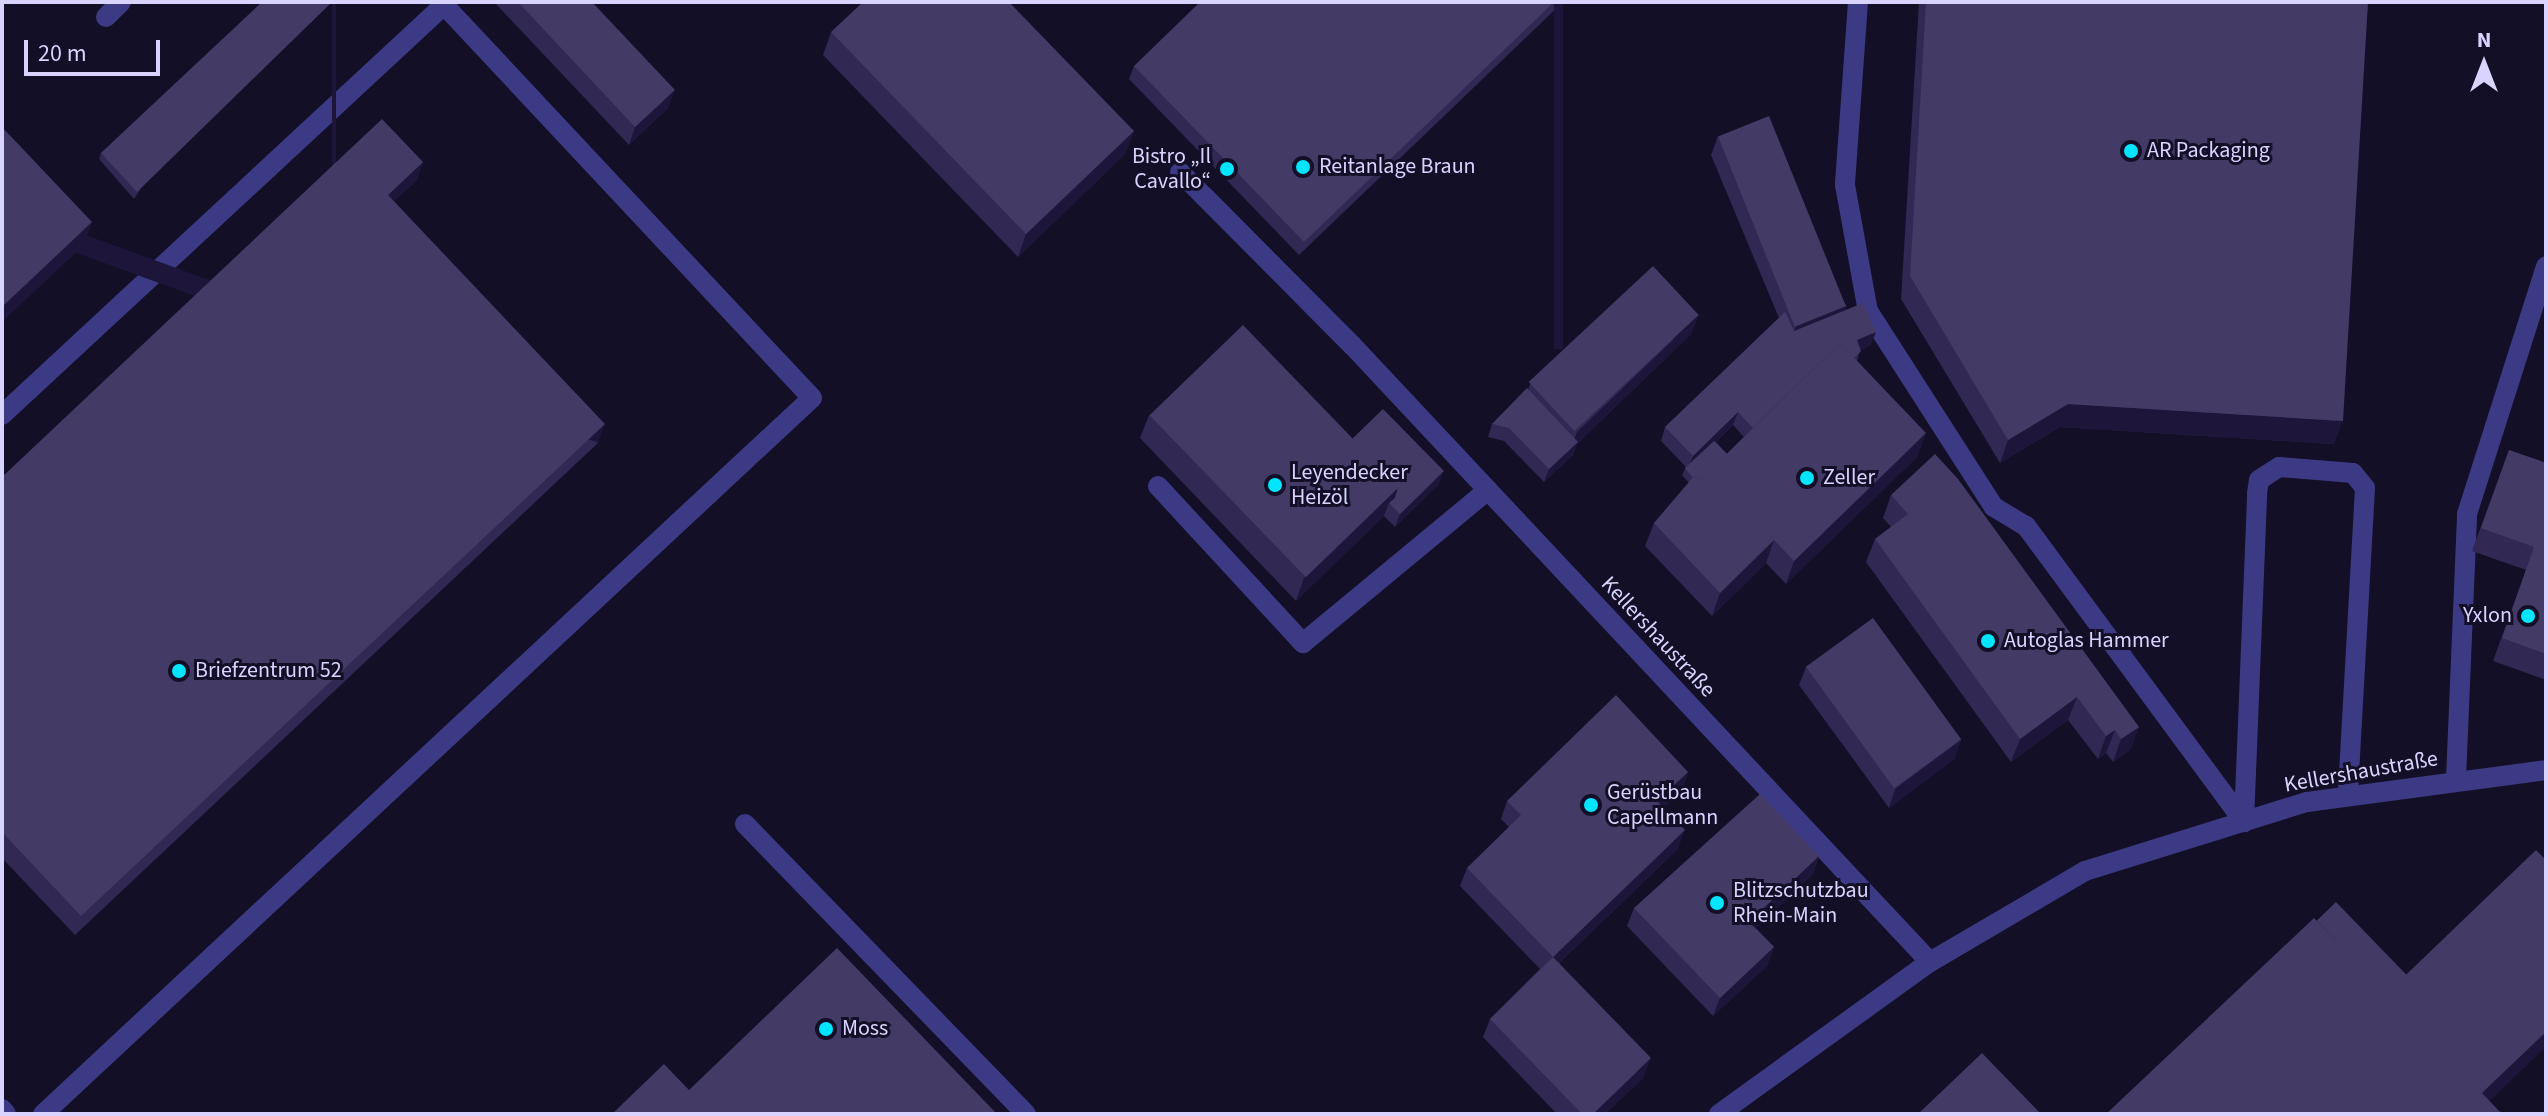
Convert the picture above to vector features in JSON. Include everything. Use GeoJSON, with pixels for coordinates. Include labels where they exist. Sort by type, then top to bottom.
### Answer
{"type":"FeatureCollection","features":[{"type":"Feature","properties":{"kind":"street"},"geometry":{"type":"LineString","coordinates":[[106,17],[121,2]]}},
{"type":"Feature","properties":{"kind":"street"},"geometry":{"type":"LineString","coordinates":[[1858,2],[1845,185],[1868,311],[1994,507],[2026,526],[2244,822]]}},
{"type":"Feature","properties":{"kind":"street"},"geometry":{"type":"LineString","coordinates":[[2,415],[444,5],[812,398],[43,1114]]}},
{"type":"Feature","properties":{"kind":"street","name":"Kellershaustraße"},"geometry":{"type":"LineString","coordinates":[[1180,172],[1352,345],[1930,962]]}},
{"type":"Feature","properties":{"kind":"street"},"geometry":{"type":"LineString","coordinates":[[2456,779],[2467,514],[2546,266]]}},
{"type":"Feature","properties":{"kind":"street"},"geometry":{"type":"LineString","coordinates":[[2244,822],[2257,493],[2259,480],[2279,467],[2353,473],[2365,488],[2348,796]]}},
{"type":"Feature","properties":{"kind":"street"},"geometry":{"type":"LineString","coordinates":[[1158,486],[1303,643],[1488,490]]}},
{"type":"Feature","properties":{"kind":"street","name":"Kellershaustraße"},"geometry":{"type":"LineString","coordinates":[[1719,1114],[1930,962],[2085,871],[2244,822],[2348,796],[2456,779],[2546,770]]}},
{"type":"Feature","properties":{"kind":"street"},"geometry":{"type":"LineString","coordinates":[[745,824],[1026,1114]]}},
{"type":"Feature","properties":{"kind":"street"},"geometry":{"type":"LineString","coordinates":[[2,1109],[6,1114]]}},
{"type":"Feature","properties":{"kind":"building"},"geometry":{"type":"Polygon","coordinates":[[[262,2],[332,2],[137,192],[101,153],[262,2]]]}},
{"type":"Feature","properties":{"kind":"building"},"geometry":{"type":"Polygon","coordinates":[[[518,2],[592,2],[675,90],[635,127],[518,2]]]}},
{"type":"Feature","properties":{"kind":"building"},"geometry":{"type":"Polygon","coordinates":[[[863,2],[1009,2],[1134,131],[1026,234],[831,32],[863,2]]]}},
{"type":"Feature","properties":{"kind":"building","name":"Reitanlage Braun"},"geometry":{"type":"Polygon","coordinates":[[[1200,2],[1554,2],[1304,242],[1134,66],[1200,2]]]}},
{"type":"Feature","properties":{"kind":"building","name":"AR Packaging"},"geometry":{"type":"Polygon","coordinates":[[[1926,2],[2368,2],[2343,421],[2068,404],[2008,440],[1910,276],[1926,2]]]}},
{"type":"Feature","properties":{"kind":"building"},"geometry":{"type":"Polygon","coordinates":[[[1769,116],[1846,306],[1795,327],[1718,137],[1769,116]]]}},
{"type":"Feature","properties":{"kind":"building","name":"Briefzentrum 52"},"geometry":{"type":"Polygon","coordinates":[[[382,119],[423,162],[388,195],[605,424],[81,916],[2,832],[2,477],[382,119]]]}},
{"type":"Feature","properties":{"kind":"building"},"geometry":{"type":"Polygon","coordinates":[[[2,127],[92,222],[2,307],[2,127]]]}},
{"type":"Feature","properties":{"kind":"building"},"geometry":{"type":"Polygon","coordinates":[[[1653,266],[1699,315],[1574,431],[1529,382],[1653,266]]]}},
{"type":"Feature","properties":{"kind":"building"},"geometry":{"type":"Polygon","coordinates":[[[1863,303],[1876,332],[1857,340],[1861,351],[1854,358],[1840,343],[1753,428],[1738,412],[1693,456],[1665,427],[1785,312],[1794,331],[1863,303]]]}},
{"type":"Feature","properties":{"kind":"building","name":"Leyendecker Heizöl"},"geometry":{"type":"Polygon","coordinates":[[[1243,325],[1399,487],[1306,577],[1149,415],[1243,325]]]}},
{"type":"Feature","properties":{"kind":"building","name":"Zeller"},"geometry":{"type":"Polygon","coordinates":[[[1840,343],[1926,433],[1794,561],[1774,540],[1720,593],[1654,523],[1694,476],[1699,481],[1840,343]]]}},
{"type":"Feature","properties":{"kind":"building"},"geometry":{"type":"Polygon","coordinates":[[[1527,388],[1578,442],[1549,469],[1509,428],[1492,424],[1527,388]]]}},
{"type":"Feature","properties":{"kind":"building"},"geometry":{"type":"Polygon","coordinates":[[[1383,409],[1444,471],[1400,514],[1389,503],[1395,498],[1398,488],[1352,439],[1383,409]]]}},
{"type":"Feature","properties":{"kind":"building"},"geometry":{"type":"Polygon","coordinates":[[[1714,441],[1727,454],[1699,481],[1685,468],[1714,441]]]}},
{"type":"Feature","properties":{"kind":"building","name":"Yxlon"},"geometry":{"type":"Polygon","coordinates":[[[2509,450],[2546,463],[2546,654],[2502,638],[2534,547],[2481,528],[2509,450]]]}},
{"type":"Feature","properties":{"kind":"building","name":"Autoglas Hammer"},"geometry":{"type":"Polygon","coordinates":[[[1935,454],[1958,479],[2139,727],[2121,739],[2115,730],[2106,736],[2077,697],[2020,739],[1875,539],[1908,514],[1891,495],[1935,454]]]}},
{"type":"Feature","properties":{"kind":"building"},"geometry":{"type":"Polygon","coordinates":[[[1873,618],[1961,739],[1894,788],[1806,667],[1873,618]]]}},
{"type":"Feature","properties":{"kind":"building"},"geometry":{"type":"Polygon","coordinates":[[[1616,695],[1688,772],[1657,801],[1685,830],[1553,957],[1467,868],[1521,815],[1507,801],[1616,695]]]}},
{"type":"Feature","properties":{"kind":"building","name":"Blitzschutzbau Rhein-Main"},"geometry":{"type":"Polygon","coordinates":[[[1760,794],[1819,856],[1749,922],[1774,947],[1720,998],[1634,908],[1760,794]]]}},
{"type":"Feature","properties":{"kind":"building"},"geometry":{"type":"Polygon","coordinates":[[[2536,850],[2546,860],[2546,1032],[2482,1093],[2502,1114],[2106,1114],[2314,918],[2387,993],[2536,850]]]}},
{"type":"Feature","properties":{"kind":"building"},"geometry":{"type":"Polygon","coordinates":[[[2336,902],[2407,975],[2387,994],[2317,921],[2336,902]]]}},
{"type":"Feature","properties":{"kind":"building","name":"Moss"},"geometry":{"type":"Polygon","coordinates":[[[837,948],[997,1114],[612,1114],[664,1064],[689,1090],[837,948]]]}},
{"type":"Feature","properties":{"kind":"building"},"geometry":{"type":"Polygon","coordinates":[[[1553,957],[1651,1058],[1593,1114],[1582,1114],[1490,1019],[1553,957]]]}},
{"type":"Feature","properties":{"kind":"building"},"geometry":{"type":"Polygon","coordinates":[[[1982,1053],[2041,1114],[1918,1114],[1982,1053]]]}},
{"type":"Feature","properties":{"kind":"place","name":"AR Packaging"},"geometry":{"type":"Point","coordinates":[2131,151]}},
{"type":"Feature","properties":{"kind":"place","name":"Reitanlage Braun"},"geometry":{"type":"Point","coordinates":[1303,167]}},
{"type":"Feature","properties":{"kind":"place","name":"Bistro „Il Cavallo“"},"geometry":{"type":"Point","coordinates":[1227,169]}},
{"type":"Feature","properties":{"kind":"place","name":"Zeller"},"geometry":{"type":"Point","coordinates":[1807,478]}},
{"type":"Feature","properties":{"kind":"place","name":"Leyendecker Heizöl"},"geometry":{"type":"Point","coordinates":[1275,485]}},
{"type":"Feature","properties":{"kind":"place","name":"Yxlon"},"geometry":{"type":"Point","coordinates":[2528,616]}},
{"type":"Feature","properties":{"kind":"place","name":"Autoglas Hammer"},"geometry":{"type":"Point","coordinates":[1988,641]}},
{"type":"Feature","properties":{"kind":"place","name":"Briefzentrum 52"},"geometry":{"type":"Point","coordinates":[179,671]}},
{"type":"Feature","properties":{"kind":"place","name":"Gerüstbau Capellmann"},"geometry":{"type":"Point","coordinates":[1591,805]}},
{"type":"Feature","properties":{"kind":"place","name":"Blitzschutzbau Rhein-Main"},"geometry":{"type":"Point","coordinates":[1717,903]}},
{"type":"Feature","properties":{"kind":"place","name":"Moss"},"geometry":{"type":"Point","coordinates":[826,1029]}}]}
